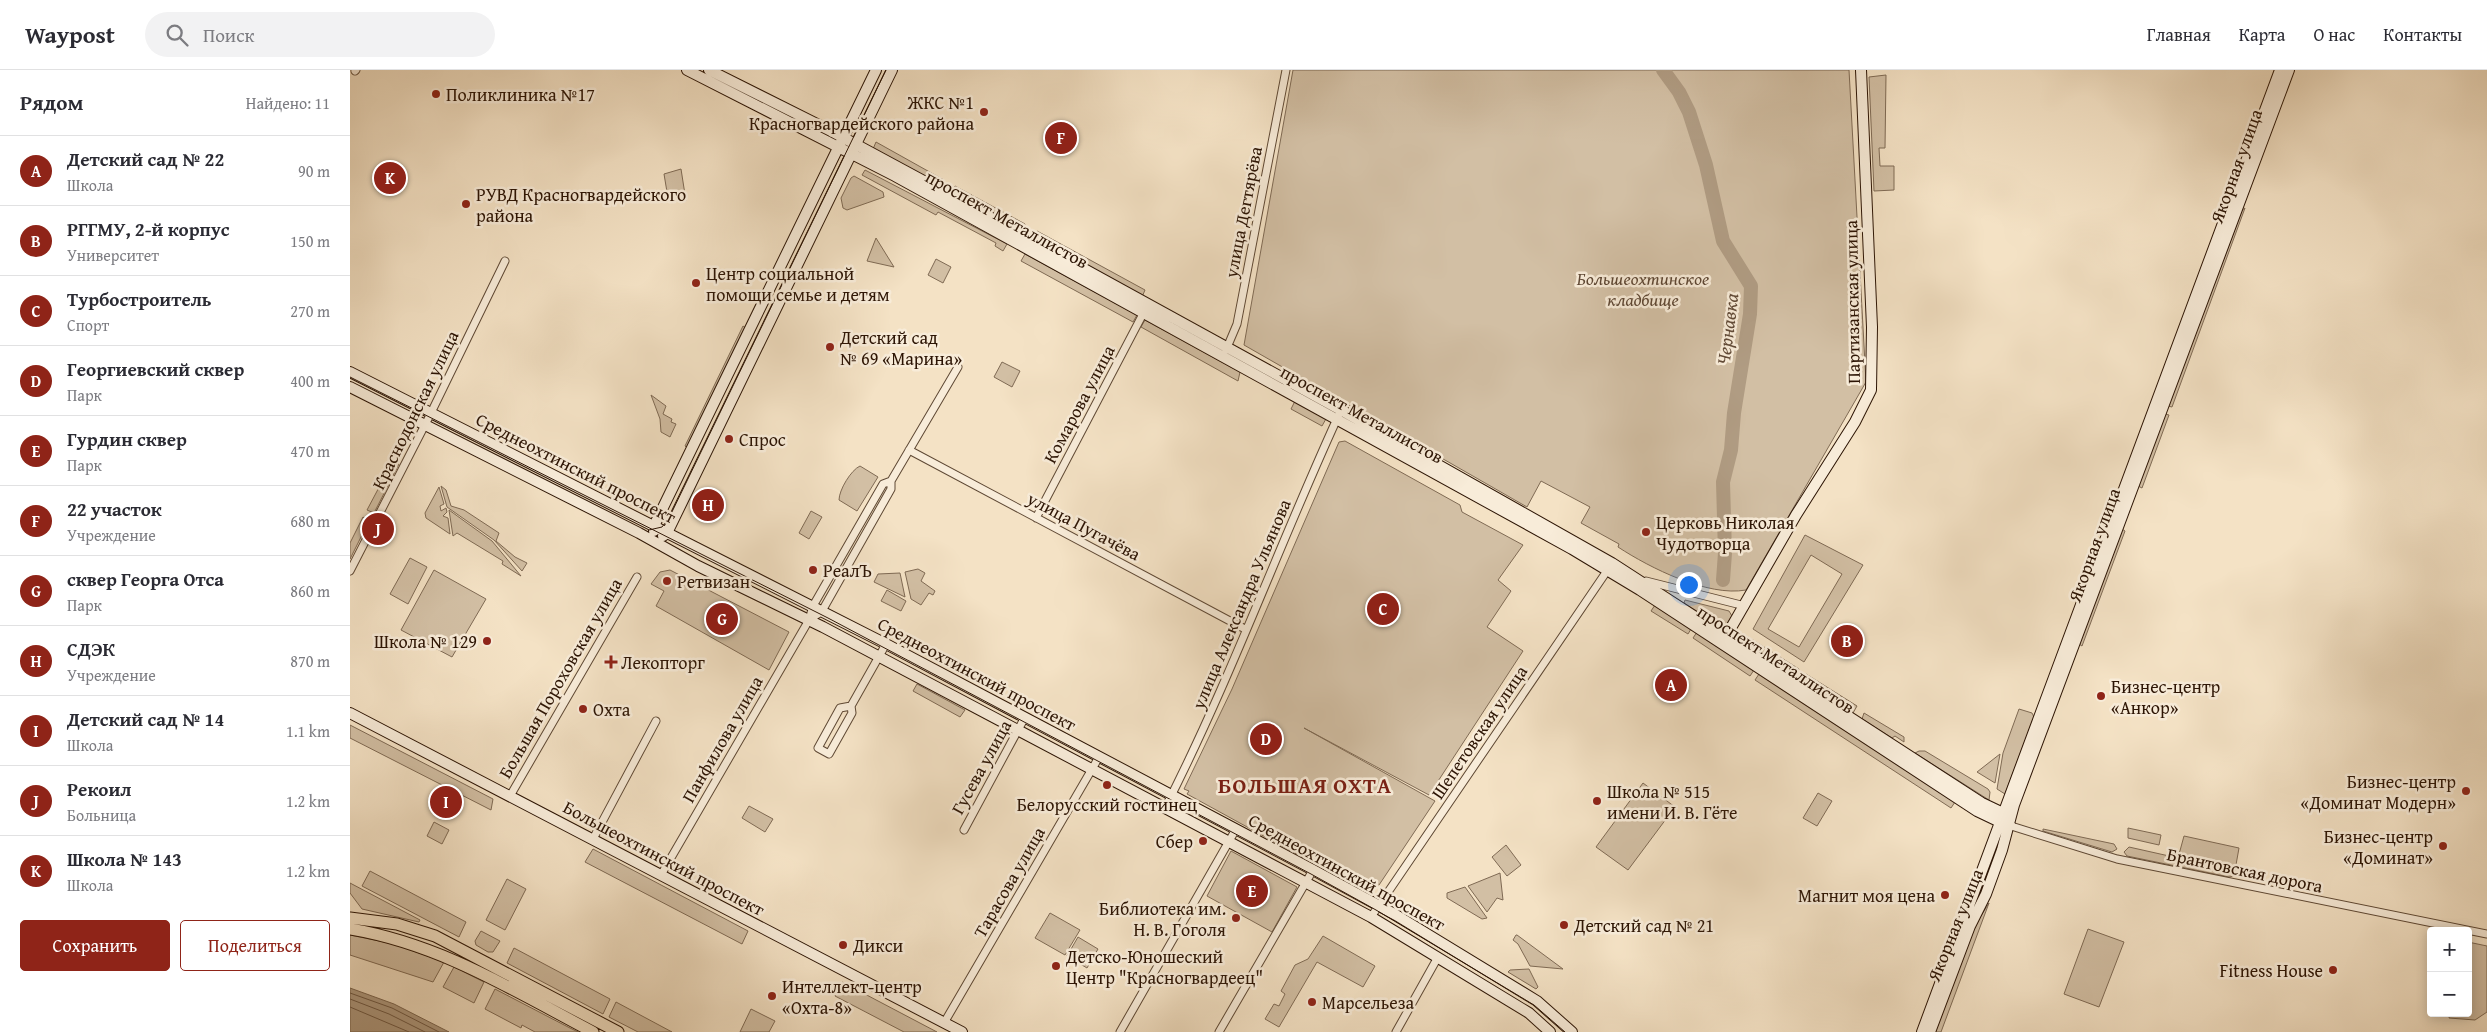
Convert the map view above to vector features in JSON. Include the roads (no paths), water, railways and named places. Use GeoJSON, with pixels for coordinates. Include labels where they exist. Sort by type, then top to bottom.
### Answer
{"type":"FeatureCollection","features":[{"type":"Feature","properties":{"kind":"main road"},"geometry":{"type":"LineString","coordinates":[[350,918],[397,924],[435,936],[618,1032]]}},
{"type":"Feature","properties":{"kind":"main road"},"geometry":{"type":"LineString","coordinates":[[350,929],[400,939],[452,958],[593,1032]]}},
{"type":"Feature","properties":{"kind":"street","name":"проспект Металлистов"},"geometry":{"type":"LineString","coordinates":[[688,70],[842,142]]}},
{"type":"Feature","properties":{"kind":"street","name":"проспект Металлистов"},"geometry":{"type":"LineString","coordinates":[[709,70],[1225,352],[1610,567],[1725,640]]}},
{"type":"Feature","properties":{"kind":"street"},"geometry":{"type":"LineString","coordinates":[[654,542],[654,526],[876,70]]}},
{"type":"Feature","properties":{"kind":"street"},"geometry":{"type":"LineString","coordinates":[[654,542],[667,533],[892,70]]}},
{"type":"Feature","properties":{"kind":"street","name":"улица Дегтярёва"},"geometry":{"type":"LineString","coordinates":[[1225,352],[1237,324],[1286,70]]}},
{"type":"Feature","properties":{"kind":"street","name":"Партизанская улица"},"geometry":{"type":"LineString","coordinates":[[1725,640],[1796,516],[1855,422],[1871,390],[1872,327],[1861,70]]}},
{"type":"Feature","properties":{"kind":"street","name":"Якорная улица"},"geometry":{"type":"LineString","coordinates":[[1922,1032],[2004,820],[2280,70]]}},
{"type":"Feature","properties":{"kind":"street","name":"Якорная улица"},"geometry":{"type":"LineString","coordinates":[[1930,1032],[1970,926],[1986,894],[2004,820],[2014,806],[2289,70]]}},
{"type":"Feature","properties":{"kind":"street","name":"Краснодонская улица"},"geometry":{"type":"LineString","coordinates":[[350,571],[425,425],[505,261]]}},
{"type":"Feature","properties":{"kind":"street","name":"Комарова улица"},"geometry":{"type":"LineString","coordinates":[[1036,518],[1146,309]]}},
{"type":"Feature","properties":{"kind":"street","name":"Панфилова улица"},"geometry":{"type":"LineString","coordinates":[[661,875],[810,620],[891,489],[892,481],[909,450],[958,367]]}},
{"type":"Feature","properties":{"kind":"street","name":"Среднеохтинский проспект"},"geometry":{"type":"LineString","coordinates":[[350,372],[818,608],[1313,870],[1379,906],[1537,1001],[1572,1032]]}},
{"type":"Feature","properties":{"kind":"street","name":"Среднеохтинский проспект"},"geometry":{"type":"LineString","coordinates":[[350,387],[698,566],[810,620],[1306,882],[1371,917],[1438,957],[1529,1013],[1550,1032]]}},
{"type":"Feature","properties":{"kind":"street","name":"улица Александра Ульянова"},"geometry":{"type":"LineString","coordinates":[[1165,808],[1210,716],[1245,629],[1339,415]]}},
{"type":"Feature","properties":{"kind":"street","name":"улица Пугачёва"},"geometry":{"type":"LineString","coordinates":[[909,450],[1245,629]]}},
{"type":"Feature","properties":{"kind":"street","name":"проспект Металлистов"},"geometry":{"type":"LineString","coordinates":[[1610,567],[1640,580],[1725,640],[1977,810],[2004,820]]}},
{"type":"Feature","properties":{"kind":"street","name":"Шепетовская улица"},"geometry":{"type":"LineString","coordinates":[[1371,917],[1610,567]]}},
{"type":"Feature","properties":{"kind":"street","name":"Большая Пороховская улица"},"geometry":{"type":"LineString","coordinates":[[510,796],[637,577]]}},
{"type":"Feature","properties":{"kind":"street"},"geometry":{"type":"LineString","coordinates":[[1640,580],[1745,606]]}},
{"type":"Feature","properties":{"kind":"street"},"geometry":{"type":"LineString","coordinates":[[851,706],[840,708],[818,748],[829,754],[852,712],[851,706],[886,644]]}},
{"type":"Feature","properties":{"kind":"street","name":"Большеохтинский проспект"},"geometry":{"type":"LineString","coordinates":[[350,713],[962,1032]]}},
{"type":"Feature","properties":{"kind":"street","name":"Гусева улица"},"geometry":{"type":"LineString","coordinates":[[964,830],[1025,718]]}},
{"type":"Feature","properties":{"kind":"street"},"geometry":{"type":"LineString","coordinates":[[593,839],[656,721]]}},
{"type":"Feature","properties":{"kind":"street","name":"Тарасова улица"},"geometry":{"type":"LineString","coordinates":[[944,1023],[1099,757]]}},
{"type":"Feature","properties":{"kind":"street","name":"Брантовская дорога"},"geometry":{"type":"LineString","coordinates":[[2004,820],[2117,859],[2487,934]]}},
{"type":"Feature","properties":{"kind":"street"},"geometry":{"type":"LineString","coordinates":[[1120,1032],[1236,829]]}},
{"type":"Feature","properties":{"kind":"street"},"geometry":{"type":"LineString","coordinates":[[1220,1032],[1313,870]]}},
{"type":"Feature","properties":{"kind":"street"},"geometry":{"type":"LineString","coordinates":[[1396,1032],[1438,957]]}},
{"type":"Feature","properties":{"kind":"water"},"geometry":{"type":"Polygon","coordinates":[[[350,988],[394,1004],[449,1032],[350,1032],[350,988]]]}},
{"type":"Feature","properties":{"kind":"waterway","name":"Чернавка"},"geometry":{"type":"LineString","coordinates":[[1663,70],[1679,92],[1689,112],[1706,165],[1723,241],[1751,286],[1750,314],[1734,413],[1731,450],[1723,482],[1725,553],[1723,580]]}},
{"type":"Feature","properties":{"kind":"tram line"},"geometry":{"type":"LineString","coordinates":[[649,530],[662,527],[669,518],[886,70]]}},
{"type":"Feature","properties":{"kind":"tram line"},"geometry":{"type":"LineString","coordinates":[[350,377],[828,618],[1311,874],[1376,910],[1534,1005],[1565,1032]]}},
{"type":"Feature","properties":{"kind":"place","name":"Поликлиника №17"},"geometry":{"type":"Point","coordinates":[436,94]}},
{"type":"Feature","properties":{"kind":"place","name":"ЖКС №1 Красногвардейского района"},"geometry":{"type":"Point","coordinates":[984,112]}},
{"type":"Feature","properties":{"kind":"place","name":"22 участок"},"geometry":{"type":"Point","coordinates":[1061,138]}},
{"type":"Feature","properties":{"kind":"place","name":"Школа № 143"},"geometry":{"type":"Point","coordinates":[390,178]}},
{"type":"Feature","properties":{"kind":"place","name":"РУВД Красногвардейского района"},"geometry":{"type":"Point","coordinates":[466,204]}},
{"type":"Feature","properties":{"kind":"place","name":"Центр социальной помощи семье и детям"},"geometry":{"type":"Point","coordinates":[696,283]}},
{"type":"Feature","properties":{"kind":"place","name":"Детский сад № 69 «Марина»"},"geometry":{"type":"Point","coordinates":[830,347]}},
{"type":"Feature","properties":{"kind":"place","name":"Спрос"},"geometry":{"type":"Point","coordinates":[729,439]}},
{"type":"Feature","properties":{"kind":"place","name":"СДЭК"},"geometry":{"type":"Point","coordinates":[708,505]}},
{"type":"Feature","properties":{"kind":"place","name":"Рекоил"},"geometry":{"type":"Point","coordinates":[378,529]}},
{"type":"Feature","properties":{"kind":"place","name":"Церковь Николая Чудотворца"},"geometry":{"type":"Point","coordinates":[1646,532]}},
{"type":"Feature","properties":{"kind":"place","name":"РеалЪ"},"geometry":{"type":"Point","coordinates":[813,570]}},
{"type":"Feature","properties":{"kind":"place","name":"Ретвизан"},"geometry":{"type":"Point","coordinates":[667,581]}},
{"type":"Feature","properties":{"kind":"place","name":"Турбостроитель"},"geometry":{"type":"Point","coordinates":[1383,609]}},
{"type":"Feature","properties":{"kind":"place","name":"сквер Георга Отса"},"geometry":{"type":"Point","coordinates":[722,619]}},
{"type":"Feature","properties":{"kind":"place","name":"Школа № 129"},"geometry":{"type":"Point","coordinates":[487,641]}},
{"type":"Feature","properties":{"kind":"place","name":"РГГМУ, 2-й корпус"},"geometry":{"type":"Point","coordinates":[1847,641]}},
{"type":"Feature","properties":{"kind":"place","name":"Лекопторг"},"geometry":{"type":"Point","coordinates":[611,662]}},
{"type":"Feature","properties":{"kind":"place","name":"Детский сад № 22"},"geometry":{"type":"Point","coordinates":[1671,685]}},
{"type":"Feature","properties":{"kind":"place","name":"Бизнес-центр «Анкор»"},"geometry":{"type":"Point","coordinates":[2101,696]}},
{"type":"Feature","properties":{"kind":"place","name":"Охта"},"geometry":{"type":"Point","coordinates":[583,709]}},
{"type":"Feature","properties":{"kind":"place","name":"Георгиевский сквер"},"geometry":{"type":"Point","coordinates":[1266,739]}},
{"type":"Feature","properties":{"kind":"place","name":"Белорусский гостинец"},"geometry":{"type":"Point","coordinates":[1107,785]}},
{"type":"Feature","properties":{"kind":"place","name":"Бизнес-центр «Доминат Модерн»"},"geometry":{"type":"Point","coordinates":[2466,791]}},
{"type":"Feature","properties":{"kind":"place","name":"Школа № 515 имени И. В. Гёте"},"geometry":{"type":"Point","coordinates":[1597,801]}},
{"type":"Feature","properties":{"kind":"place","name":"Детский сад № 14"},"geometry":{"type":"Point","coordinates":[446,802]}},
{"type":"Feature","properties":{"kind":"place","name":"Сбер"},"geometry":{"type":"Point","coordinates":[1203,841]}},
{"type":"Feature","properties":{"kind":"place","name":"Бизнес-центр «Доминат»"},"geometry":{"type":"Point","coordinates":[2443,846]}},
{"type":"Feature","properties":{"kind":"place","name":"Гурдин сквер"},"geometry":{"type":"Point","coordinates":[1252,891]}},
{"type":"Feature","properties":{"kind":"place","name":"Магнит моя цена"},"geometry":{"type":"Point","coordinates":[1945,895]}},
{"type":"Feature","properties":{"kind":"place","name":"Библиотека им. Н. В. Гоголя"},"geometry":{"type":"Point","coordinates":[1236,918]}},
{"type":"Feature","properties":{"kind":"place","name":"Детский сад № 21"},"geometry":{"type":"Point","coordinates":[1564,925]}},
{"type":"Feature","properties":{"kind":"place","name":"Дикси"},"geometry":{"type":"Point","coordinates":[843,945]}},
{"type":"Feature","properties":{"kind":"place","name":"Детско-Юношеский Центр \"Красногвардеец\""},"geometry":{"type":"Point","coordinates":[1056,966]}},
{"type":"Feature","properties":{"kind":"place","name":"Fitness House"},"geometry":{"type":"Point","coordinates":[2333,970]}},
{"type":"Feature","properties":{"kind":"place","name":"Интеллект-центр «Охта-8»"},"geometry":{"type":"Point","coordinates":[772,996]}},
{"type":"Feature","properties":{"kind":"place","name":"Марсельеза"},"geometry":{"type":"Point","coordinates":[1312,1002]}},
{"type":"Feature","properties":{"kind":"district","name":"БОЛЬШАЯ ОХТА"},"geometry":{"type":"Point","coordinates":[1305,785]}},
{"type":"Feature","properties":{"kind":"park label","name":"Большеохтинское кладбище"},"geometry":{"type":"Point","coordinates":[1643,288]}}]}
